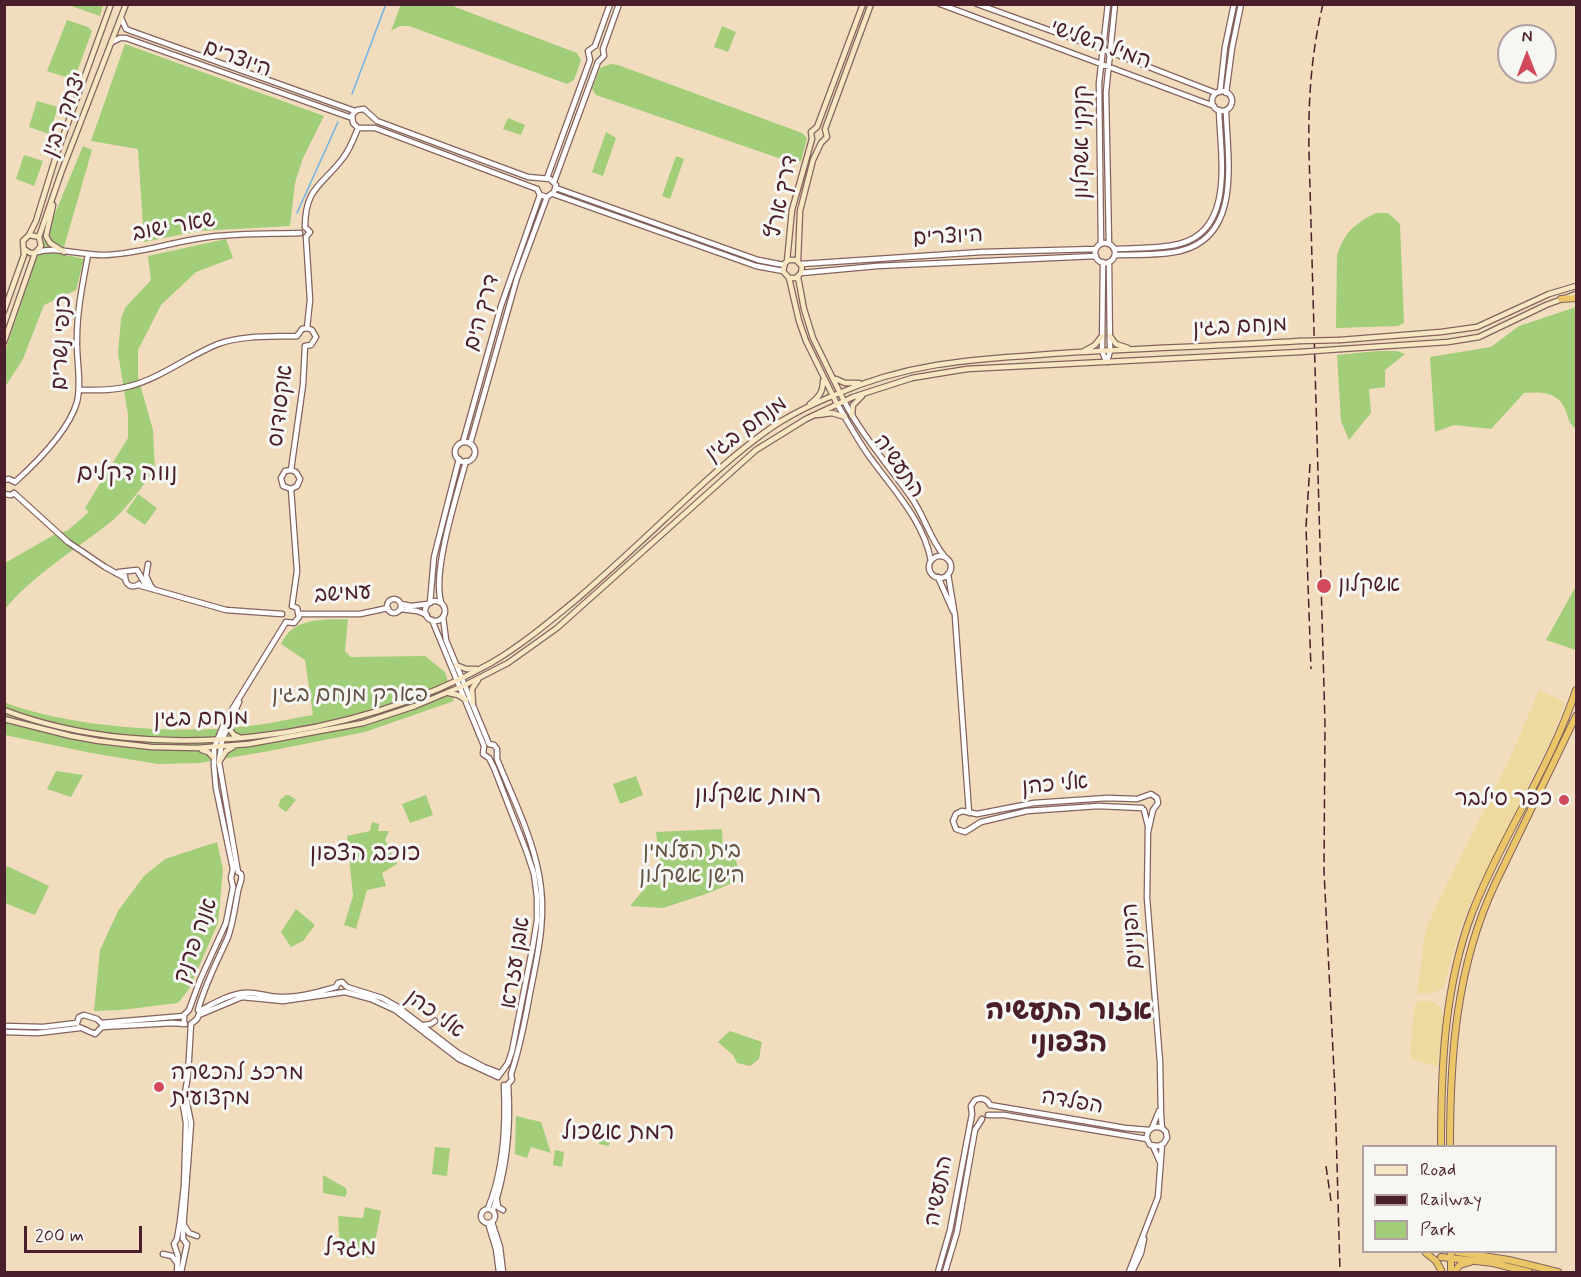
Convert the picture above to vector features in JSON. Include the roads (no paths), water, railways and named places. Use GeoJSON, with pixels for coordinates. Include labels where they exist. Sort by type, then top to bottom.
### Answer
{"type":"FeatureCollection","features":[{"type":"Feature","properties":{"kind":"highway"},"geometry":{"type":"LineString","coordinates":[[1561,299],[1576,296]]}},
{"type":"Feature","properties":{"kind":"highway"},"geometry":{"type":"LineString","coordinates":[[1441,1145],[1444,1056],[1449,1006],[1454,972],[1463,939],[1485,882],[1544,765],[1576,690]]}},
{"type":"Feature","properties":{"kind":"highway"},"geometry":{"type":"LineString","coordinates":[[1450,1145],[1452,1068],[1458,1006],[1472,940],[1486,902],[1576,716]]}},
{"type":"Feature","properties":{"kind":"highway"},"geometry":{"type":"LineString","coordinates":[[1426,1253],[1436,1261],[1441,1271]]}},
{"type":"Feature","properties":{"kind":"highway"},"geometry":{"type":"LineString","coordinates":[[1441,1271],[1441,1254],[1473,1255],[1519,1262],[1558,1272]]}},
{"type":"Feature","properties":{"kind":"highway"},"geometry":{"type":"LineString","coordinates":[[1451,1255],[1452,1272]]}},
{"type":"Feature","properties":{"kind":"highway"},"geometry":{"type":"LineString","coordinates":[[1452,1272],[1473,1255]]}},
{"type":"Feature","properties":{"kind":"highway"},"geometry":{"type":"LineString","coordinates":[[1473,1255],[1529,1272]]}},
{"type":"Feature","properties":{"kind":"main road","name":"יצחק רבין"},"geometry":{"type":"LineString","coordinates":[[29,235],[36,221],[60,143],[111,4]]}},
{"type":"Feature","properties":{"kind":"main road","name":"יצחק רבין"},"geometry":{"type":"LineString","coordinates":[[40,239],[53,196],[126,4]]}},
{"type":"Feature","properties":{"kind":"main road"},"geometry":{"type":"LineString","coordinates":[[863,4],[817,126],[811,132],[812,139],[821,143],[827,138],[825,129],[871,4]]}},
{"type":"Feature","properties":{"kind":"main road"},"geometry":{"type":"LineString","coordinates":[[817,126],[825,129]]}},
{"type":"Feature","properties":{"kind":"main road","name":"דרך ארץ"},"geometry":{"type":"LineString","coordinates":[[786,263],[792,210],[812,139]]}},
{"type":"Feature","properties":{"kind":"main road","name":"דרך ארץ"},"geometry":{"type":"LineString","coordinates":[[799,262],[800,211],[813,160],[821,143]]}},
{"type":"Feature","properties":{"kind":"main road"},"geometry":{"type":"LineString","coordinates":[[53,196],[45,236],[64,252]]}},
{"type":"Feature","properties":{"kind":"main road"},"geometry":{"type":"LineString","coordinates":[[4,311],[23,259],[23,241],[29,235],[40,239],[40,248],[36,253],[4,342]]}},
{"type":"Feature","properties":{"kind":"main road"},"geometry":{"type":"LineString","coordinates":[[24,249],[30,253],[36,253]]}},
{"type":"Feature","properties":{"kind":"main road"},"geometry":{"type":"LineString","coordinates":[[832,396],[806,341],[789,278],[783,271],[786,263],[792,259],[799,262],[804,309],[813,338],[844,401]]}},
{"type":"Feature","properties":{"kind":"main road"},"geometry":{"type":"LineString","coordinates":[[789,278],[800,275]]}},
{"type":"Feature","properties":{"kind":"main road","name":"מנחם בגין"},"geometry":{"type":"LineString","coordinates":[[4,710],[46,723],[126,737],[219,740],[364,716],[459,679],[513,649],[579,597],[726,462],[801,410],[865,383],[910,368],[942,363],[1081,352],[1340,339],[1465,330],[1576,286]]}},
{"type":"Feature","properties":{"kind":"main road","name":"מנחם בגין"},"geometry":{"type":"LineString","coordinates":[[4,719],[91,740],[151,747],[197,748],[234,746],[363,723],[415,706],[463,686],[508,663],[557,628],[756,450],[806,419],[872,390],[912,378],[967,369],[1448,342],[1479,337],[1561,299]]}},
{"type":"Feature","properties":{"kind":"main road"},"geometry":{"type":"LineString","coordinates":[[1081,352],[1095,345],[1102,336]]}},
{"type":"Feature","properties":{"kind":"main road"},"geometry":{"type":"LineString","coordinates":[[1110,336],[1116,344],[1137,350]]}},
{"type":"Feature","properties":{"kind":"main road"},"geometry":{"type":"LineString","coordinates":[[832,376],[842,383],[865,383]]}},
{"type":"Feature","properties":{"kind":"main road"},"geometry":{"type":"LineString","coordinates":[[801,410],[819,396],[822,391],[823,378]]}},
{"type":"Feature","properties":{"kind":"main road"},"geometry":{"type":"LineString","coordinates":[[852,416],[856,400],[872,390]]}},
{"type":"Feature","properties":{"kind":"main road","name":"התעשיה"},"geometry":{"type":"LineString","coordinates":[[832,396],[837,404]]}},
{"type":"Feature","properties":{"kind":"main road"},"geometry":{"type":"LineString","coordinates":[[806,419],[832,413],[845,417]]}},
{"type":"Feature","properties":{"kind":"main road"},"geometry":{"type":"LineString","coordinates":[[456,665],[471,669],[482,668]]}},
{"type":"Feature","properties":{"kind":"main road"},"geometry":{"type":"LineString","coordinates":[[473,703],[473,688],[483,676]]}},
{"type":"Feature","properties":{"kind":"main road"},"geometry":{"type":"LineString","coordinates":[[446,693],[455,694],[466,700]]}},
{"type":"Feature","properties":{"kind":"main road"},"geometry":{"type":"LineString","coordinates":[[228,727],[234,735],[242,738]]}},
{"type":"Feature","properties":{"kind":"main road"},"geometry":{"type":"LineString","coordinates":[[219,762],[226,751],[234,746]]}},
{"type":"Feature","properties":{"kind":"main road"},"geometry":{"type":"LineString","coordinates":[[197,748],[208,752],[213,757]]}},
{"type":"Feature","properties":{"kind":"street"},"geometry":{"type":"LineString","coordinates":[[610,4],[595,46],[588,51],[590,60],[544,179],[538,183],[537,189],[540,195],[547,197],[553,194],[556,188],[554,182],[598,62],[603,58],[603,49],[619,4]]}},
{"type":"Feature","properties":{"kind":"street","name":"המיל השלישי"},"geometry":{"type":"LineString","coordinates":[[940,4],[1216,108]]}},
{"type":"Feature","properties":{"kind":"street","name":"המיל השלישי"},"geometry":{"type":"LineString","coordinates":[[977,4],[1218,93]]}},
{"type":"Feature","properties":{"kind":"street","name":"קנקני אשקלון"},"geometry":{"type":"LineString","coordinates":[[1101,244],[1099,75],[1108,4]]}},
{"type":"Feature","properties":{"kind":"street","name":"קנקני אשקלון"},"geometry":{"type":"LineString","coordinates":[[1109,244],[1107,77],[1115,4]]}},
{"type":"Feature","properties":{"kind":"street"},"geometry":{"type":"LineString","coordinates":[[1114,249],[1180,244],[1198,236],[1213,220],[1218,210],[1221,189],[1216,108],[1212,100],[1218,93],[1234,4]]}},
{"type":"Feature","properties":{"kind":"street"},"geometry":{"type":"LineString","coordinates":[[1107,362],[1110,351],[1109,262],[1115,255],[1182,250],[1202,241],[1224,213],[1228,189],[1226,110],[1232,100],[1226,93],[1241,4]]}},
{"type":"Feature","properties":{"kind":"street","name":"היוצרים"},"geometry":{"type":"LineString","coordinates":[[121,18],[126,29],[355,111]]}},
{"type":"Feature","properties":{"kind":"street","name":"היוצרים"},"geometry":{"type":"LineString","coordinates":[[112,42],[124,37],[352,118]]}},
{"type":"Feature","properties":{"kind":"street"},"geometry":{"type":"LineString","coordinates":[[1088,44],[1104,38]]}},
{"type":"Feature","properties":{"kind":"street"},"geometry":{"type":"LineString","coordinates":[[1111,38],[1119,55]]}},
{"type":"Feature","properties":{"kind":"street"},"geometry":{"type":"LineString","coordinates":[[595,46],[603,49]]}},
{"type":"Feature","properties":{"kind":"street"},"geometry":{"type":"LineString","coordinates":[[1087,59],[1099,75]]}},
{"type":"Feature","properties":{"kind":"street"},"geometry":{"type":"LineString","coordinates":[[590,60],[598,62]]}},
{"type":"Feature","properties":{"kind":"street"},"geometry":{"type":"LineString","coordinates":[[1107,77],[1121,72]]}},
{"type":"Feature","properties":{"kind":"street"},"geometry":{"type":"LineString","coordinates":[[1218,93],[1226,93]]}},
{"type":"Feature","properties":{"kind":"street"},"geometry":{"type":"LineString","coordinates":[[1216,108],[1226,110]]}},
{"type":"Feature","properties":{"kind":"street"},"geometry":{"type":"LineString","coordinates":[[358,128],[352,118],[355,111],[364,109],[377,121],[528,177],[554,182]]}},
{"type":"Feature","properties":{"kind":"street"},"geometry":{"type":"LineString","coordinates":[[367,127],[371,116]]}},
{"type":"Feature","properties":{"kind":"street"},"geometry":{"type":"LineString","coordinates":[[358,128],[375,128],[537,189]]}},
{"type":"Feature","properties":{"kind":"street"},"geometry":{"type":"LineString","coordinates":[[306,237],[300,232],[305,227],[306,209],[312,193],[343,159],[358,128]]}},
{"type":"Feature","properties":{"kind":"street"},"geometry":{"type":"LineString","coordinates":[[556,188],[758,260],[786,263]]}},
{"type":"Feature","properties":{"kind":"street"},"geometry":{"type":"LineString","coordinates":[[553,194],[756,266],[783,271]]}},
{"type":"Feature","properties":{"kind":"street","name":"דרך הים"},"geometry":{"type":"LineString","coordinates":[[463,442],[504,296],[540,195]]}},
{"type":"Feature","properties":{"kind":"street","name":"דרך הים"},"geometry":{"type":"LineString","coordinates":[[470,444],[517,278],[547,197]]}},
{"type":"Feature","properties":{"kind":"street"},"geometry":{"type":"LineString","coordinates":[[305,227],[310,232],[306,237],[310,300],[308,328]]}},
{"type":"Feature","properties":{"kind":"street","name":"שאר ישוב"},"geometry":{"type":"LineString","coordinates":[[36,253],[54,250],[88,255],[142,251],[209,237],[300,232]]}},
{"type":"Feature","properties":{"kind":"street","name":"שאר ישוב"},"geometry":{"type":"LineString","coordinates":[[40,239],[54,250]]}},
{"type":"Feature","properties":{"kind":"street"},"geometry":{"type":"LineString","coordinates":[[1109,262],[1103,262],[1096,256],[1096,249],[1101,244],[1109,244],[1114,249],[1115,255]]}},
{"type":"Feature","properties":{"kind":"street","name":"היוצרים"},"geometry":{"type":"LineString","coordinates":[[799,262],[982,252],[1096,249]]}},
{"type":"Feature","properties":{"kind":"street","name":"כנפי נשרים"},"geometry":{"type":"LineString","coordinates":[[15,482],[26,472],[73,413],[79,390],[77,337],[79,307],[88,255]]}},
{"type":"Feature","properties":{"kind":"street","name":"היוצרים"},"geometry":{"type":"LineString","coordinates":[[800,275],[877,266],[1096,256]]}},
{"type":"Feature","properties":{"kind":"street"},"geometry":{"type":"LineString","coordinates":[[1103,262],[1102,351],[1107,362]]}},
{"type":"Feature","properties":{"kind":"street"},"geometry":{"type":"LineString","coordinates":[[308,328],[316,337],[311,345],[305,346],[299,343],[297,336],[302,329],[308,328]]}},
{"type":"Feature","properties":{"kind":"street"},"geometry":{"type":"LineString","coordinates":[[79,390],[131,386],[155,377],[194,354],[231,341],[297,336]]}},
{"type":"Feature","properties":{"kind":"street","name":"אקסודוס"},"geometry":{"type":"LineString","coordinates":[[291,470],[303,385],[305,346]]}},
{"type":"Feature","properties":{"kind":"street","name":"התעשיה"},"geometry":{"type":"LineString","coordinates":[[844,401],[852,416],[912,499],[945,557]]}},
{"type":"Feature","properties":{"kind":"street","name":"התעשיה"},"geometry":{"type":"LineString","coordinates":[[837,404],[861,444],[916,522],[929,549],[931,561]]}},
{"type":"Feature","properties":{"kind":"street"},"geometry":{"type":"LineString","coordinates":[[459,459],[466,461],[472,459],[475,452],[470,444],[463,442],[456,449],[459,459],[434,557],[429,604],[426,609],[427,616],[432,620],[459,679],[473,703],[486,745]]}},
{"type":"Feature","properties":{"kind":"street"},"geometry":{"type":"LineString","coordinates":[[459,679],[444,634],[445,610],[439,596],[441,559],[466,461]]}},
{"type":"Feature","properties":{"kind":"street"},"geometry":{"type":"LineString","coordinates":[[291,470],[298,474],[300,479],[297,486],[291,489],[283,486],[281,478],[283,473],[291,470]]}},
{"type":"Feature","properties":{"kind":"street"},"geometry":{"type":"LineString","coordinates":[[4,480],[11,479],[17,487],[11,495],[4,494]]}},
{"type":"Feature","properties":{"kind":"street"},"geometry":{"type":"LineString","coordinates":[[233,882],[240,883],[242,878],[236,873],[217,748],[225,721],[286,622],[286,609],[297,571],[291,489]]}},
{"type":"Feature","properties":{"kind":"street"},"geometry":{"type":"LineString","coordinates":[[14,493],[68,542],[109,569],[126,575]]}},
{"type":"Feature","properties":{"kind":"street"},"geometry":{"type":"LineString","coordinates":[[955,616],[938,577],[930,571],[931,561],[936,557],[945,557],[951,565],[948,574],[955,616],[966,788],[970,813],[974,819],[973,825],[965,832],[956,829],[953,818],[963,806],[966,788]]}},
{"type":"Feature","properties":{"kind":"street"},"geometry":{"type":"LineString","coordinates":[[148,564],[146,576],[154,589]]}},
{"type":"Feature","properties":{"kind":"street"},"geometry":{"type":"LineString","coordinates":[[126,575],[132,570],[137,570],[142,579],[154,589],[168,595]]}},
{"type":"Feature","properties":{"kind":"street"},"geometry":{"type":"LineString","coordinates":[[938,577],[948,574]]}},
{"type":"Feature","properties":{"kind":"street"},"geometry":{"type":"LineString","coordinates":[[126,575],[129,585],[138,585],[233,611],[297,608],[300,614],[297,621],[286,622]]}},
{"type":"Feature","properties":{"kind":"street"},"geometry":{"type":"LineString","coordinates":[[138,585],[142,579]]}},
{"type":"Feature","properties":{"kind":"street"},"geometry":{"type":"LineString","coordinates":[[392,600],[397,600],[400,606],[395,613],[388,608],[388,603],[392,600]]}},
{"type":"Feature","properties":{"kind":"street"},"geometry":{"type":"LineString","coordinates":[[429,604],[435,601],[441,602]]}},
{"type":"Feature","properties":{"kind":"street","name":"עמישב"},"geometry":{"type":"LineString","coordinates":[[400,606],[429,604]]}},
{"type":"Feature","properties":{"kind":"street","name":"עמישב"},"geometry":{"type":"LineString","coordinates":[[400,606],[427,616]]}},
{"type":"Feature","properties":{"kind":"street","name":"עמישב"},"geometry":{"type":"LineString","coordinates":[[300,614],[360,614],[388,608]]}},
{"type":"Feature","properties":{"kind":"street"},"geometry":{"type":"LineString","coordinates":[[432,620],[443,617]]}},
{"type":"Feature","properties":{"kind":"street"},"geometry":{"type":"LineString","coordinates":[[463,686],[466,700],[486,745]]}},
{"type":"Feature","properties":{"kind":"street"},"geometry":{"type":"LineString","coordinates":[[219,740],[228,727],[243,694]]}},
{"type":"Feature","properties":{"kind":"street","name":"אבן עזרא"},"geometry":{"type":"LineString","coordinates":[[500,1074],[512,1051],[517,1030],[535,929],[537,897],[534,874],[526,850],[498,778],[489,758],[483,754],[486,745],[496,747],[496,755],[532,849],[543,897],[540,946],[524,1026],[511,1074]]}},
{"type":"Feature","properties":{"kind":"street","name":"אנה פרנק"},"geometry":{"type":"LineString","coordinates":[[184,1016],[189,1010],[226,923],[233,882],[231,878],[236,873],[216,788],[213,757],[217,748]]}},
{"type":"Feature","properties":{"kind":"street"},"geometry":{"type":"LineString","coordinates":[[489,758],[496,755]]}},
{"type":"Feature","properties":{"kind":"street"},"geometry":{"type":"LineString","coordinates":[[1151,794],[1156,798],[1157,805],[1153,810],[1143,809],[1140,803],[1142,797],[1151,794]]}},
{"type":"Feature","properties":{"kind":"street","name":"אלי כהן"},"geometry":{"type":"LineString","coordinates":[[970,813],[983,813],[1044,802],[1142,797]]}},
{"type":"Feature","properties":{"kind":"street","name":"אלי כהן"},"geometry":{"type":"LineString","coordinates":[[973,825],[1043,809],[1098,806],[1143,809]]}},
{"type":"Feature","properties":{"kind":"street","name":"הפנינים"},"geometry":{"type":"LineString","coordinates":[[1143,809],[1148,832]]}},
{"type":"Feature","properties":{"kind":"street","name":"הפנינים"},"geometry":{"type":"LineString","coordinates":[[1153,810],[1148,832],[1147,898],[1160,1062],[1162,1128]]}},
{"type":"Feature","properties":{"kind":"street"},"geometry":{"type":"LineString","coordinates":[[959,812],[970,813]]}},
{"type":"Feature","properties":{"kind":"street","name":"אנה פרנק"},"geometry":{"type":"LineString","coordinates":[[199,1012],[207,981],[228,936],[240,883]]}},
{"type":"Feature","properties":{"kind":"street"},"geometry":{"type":"LineString","coordinates":[[189,1010],[199,1012],[242,997],[292,1001],[337,989],[346,989],[345,983],[340,982],[337,989]]}},
{"type":"Feature","properties":{"kind":"street","name":"אלי כהן"},"geometry":{"type":"LineString","coordinates":[[346,989],[395,1010],[459,1059],[500,1074]]}},
{"type":"Feature","properties":{"kind":"street","name":"אלי כהן"},"geometry":{"type":"LineString","coordinates":[[346,989],[382,998],[398,1006],[458,1053],[500,1074]]}},
{"type":"Feature","properties":{"kind":"street"},"geometry":{"type":"LineString","coordinates":[[179,1272],[177,1250],[174,1245],[177,1239],[185,1169],[186,1123],[183,1105],[189,1066],[191,1024],[199,1012]]}},
{"type":"Feature","properties":{"kind":"street"},"geometry":{"type":"LineString","coordinates":[[80,1028],[77,1023],[79,1017],[84,1015],[97,1019],[101,1025]]}},
{"type":"Feature","properties":{"kind":"street"},"geometry":{"type":"LineString","coordinates":[[101,1025],[184,1016],[184,1023]]}},
{"type":"Feature","properties":{"kind":"street"},"geometry":{"type":"LineString","coordinates":[[421,1024],[429,1025],[435,1021]]}},
{"type":"Feature","properties":{"kind":"street"},"geometry":{"type":"LineString","coordinates":[[4,1026],[43,1027],[77,1023]]}},
{"type":"Feature","properties":{"kind":"street"},"geometry":{"type":"LineString","coordinates":[[101,1025],[191,1024]]}},
{"type":"Feature","properties":{"kind":"street"},"geometry":{"type":"LineString","coordinates":[[4,1032],[38,1033],[80,1028],[95,1034],[101,1025]]}},
{"type":"Feature","properties":{"kind":"street"},"geometry":{"type":"LineString","coordinates":[[508,1071],[511,1074],[512,1080],[506,1084],[500,1083],[500,1074],[508,1071]]}},
{"type":"Feature","properties":{"kind":"street"},"geometry":{"type":"LineString","coordinates":[[502,1210],[497,1204],[497,1197],[508,1141],[506,1084]]}},
{"type":"Feature","properties":{"kind":"street"},"geometry":{"type":"LineString","coordinates":[[490,1222],[495,1216],[490,1209],[504,1140],[506,1084]]}},
{"type":"Feature","properties":{"kind":"street"},"geometry":{"type":"LineString","coordinates":[[179,1272],[187,1244],[183,1239],[191,1123],[185,1092]]}},
{"type":"Feature","properties":{"kind":"street"},"geometry":{"type":"LineString","coordinates":[[984,1099],[990,1105],[988,1115],[982,1119],[972,1114],[971,1106],[975,1100],[984,1099]]}},
{"type":"Feature","properties":{"kind":"street","name":"הפלדה"},"geometry":{"type":"LineString","coordinates":[[990,1105],[1115,1127],[1150,1129]]}},
{"type":"Feature","properties":{"kind":"street","name":"הפנינים"},"geometry":{"type":"LineString","coordinates":[[1150,1129],[1160,1109]]}},
{"type":"Feature","properties":{"kind":"street","name":"התעשיה"},"geometry":{"type":"LineString","coordinates":[[938,1272],[950,1230],[972,1114]]}},
{"type":"Feature","properties":{"kind":"street","name":"הפלדה"},"geometry":{"type":"LineString","coordinates":[[988,1115],[1004,1115],[1147,1139]]}},
{"type":"Feature","properties":{"kind":"street","name":"התעשיה"},"geometry":{"type":"LineString","coordinates":[[945,1272],[957,1232],[975,1130],[982,1119]]}},
{"type":"Feature","properties":{"kind":"street"},"geometry":{"type":"LineString","coordinates":[[1130,1272],[1141,1253],[1146,1227],[1158,1197],[1161,1164],[1162,1145],[1167,1138],[1162,1128],[1150,1129],[1147,1139],[1153,1146],[1161,1164]]}},
{"type":"Feature","properties":{"kind":"street"},"geometry":{"type":"LineString","coordinates":[[1153,1146],[1162,1145]]}},
{"type":"Feature","properties":{"kind":"street"},"geometry":{"type":"LineString","coordinates":[[490,1209],[497,1197]]}},
{"type":"Feature","properties":{"kind":"street"},"geometry":{"type":"LineString","coordinates":[[490,1209],[483,1210],[480,1216],[482,1220],[490,1222]]}},
{"type":"Feature","properties":{"kind":"street"},"geometry":{"type":"LineString","coordinates":[[490,1222],[501,1272]]}},
{"type":"Feature","properties":{"kind":"street"},"geometry":{"type":"LineString","coordinates":[[184,1224],[189,1233],[197,1236]]}},
{"type":"Feature","properties":{"kind":"street"},"geometry":{"type":"LineString","coordinates":[[177,1239],[183,1239]]}},
{"type":"Feature","properties":{"kind":"street"},"geometry":{"type":"LineString","coordinates":[[177,1250],[185,1250]]}},
{"type":"Feature","properties":{"kind":"street"},"geometry":{"type":"LineString","coordinates":[[163,1254],[172,1256],[178,1263]]}},
{"type":"Feature","properties":{"kind":"waterway"},"geometry":{"type":"LineString","coordinates":[[352,94],[386,4]]}},
{"type":"Feature","properties":{"kind":"waterway"},"geometry":{"type":"LineString","coordinates":[[297,213],[338,122]]}},
{"type":"Feature","properties":{"kind":"railway"},"geometry":{"type":"LineString","coordinates":[[1323,4],[1311,78],[1309,152],[1325,724],[1324,871],[1335,1091],[1340,1272]]}},
{"type":"Feature","properties":{"kind":"railway"},"geometry":{"type":"LineString","coordinates":[[1310,464],[1306,527],[1311,669]]}},
{"type":"Feature","properties":{"kind":"railway"},"geometry":{"type":"LineString","coordinates":[[1326,1166],[1331,1201]]}},
{"type":"Feature","properties":{"kind":"place","name":"אשקלון"},"geometry":{"type":"Point","coordinates":[1324,586]}},
{"type":"Feature","properties":{"kind":"place","name":"כפר סילבר"},"geometry":{"type":"Point","coordinates":[1564,800]}},
{"type":"Feature","properties":{"kind":"place","name":"מרכז להכשרה מקצועית"},"geometry":{"type":"Point","coordinates":[159,1087]}},
{"type":"Feature","properties":{"kind":"district","name":"נווה דקלים"},"geometry":{"type":"Point","coordinates":[127,475]}},
{"type":"Feature","properties":{"kind":"district","name":"רמות אשקלון"},"geometry":{"type":"Point","coordinates":[758,797]}},
{"type":"Feature","properties":{"kind":"district","name":"כוכב הצפון"},"geometry":{"type":"Point","coordinates":[365,855]}},
{"type":"Feature","properties":{"kind":"district","name":"אזור התעשיה הצפוני"},"geometry":{"type":"Point","coordinates":[1069,1029]}},
{"type":"Feature","properties":{"kind":"district","name":"רמת אשכול"},"geometry":{"type":"Point","coordinates":[618,1134]}},
{"type":"Feature","properties":{"kind":"district","name":"מגדל"},"geometry":{"type":"Point","coordinates":[350,1250]}},
{"type":"Feature","properties":{"kind":"park label","name":"פארק מנחם בגין"},"geometry":{"type":"Point","coordinates":[350,696]}},
{"type":"Feature","properties":{"kind":"park label","name":"בית העלמין הישן אשקלון"},"geometry":{"type":"Point","coordinates":[692,864]}}]}
